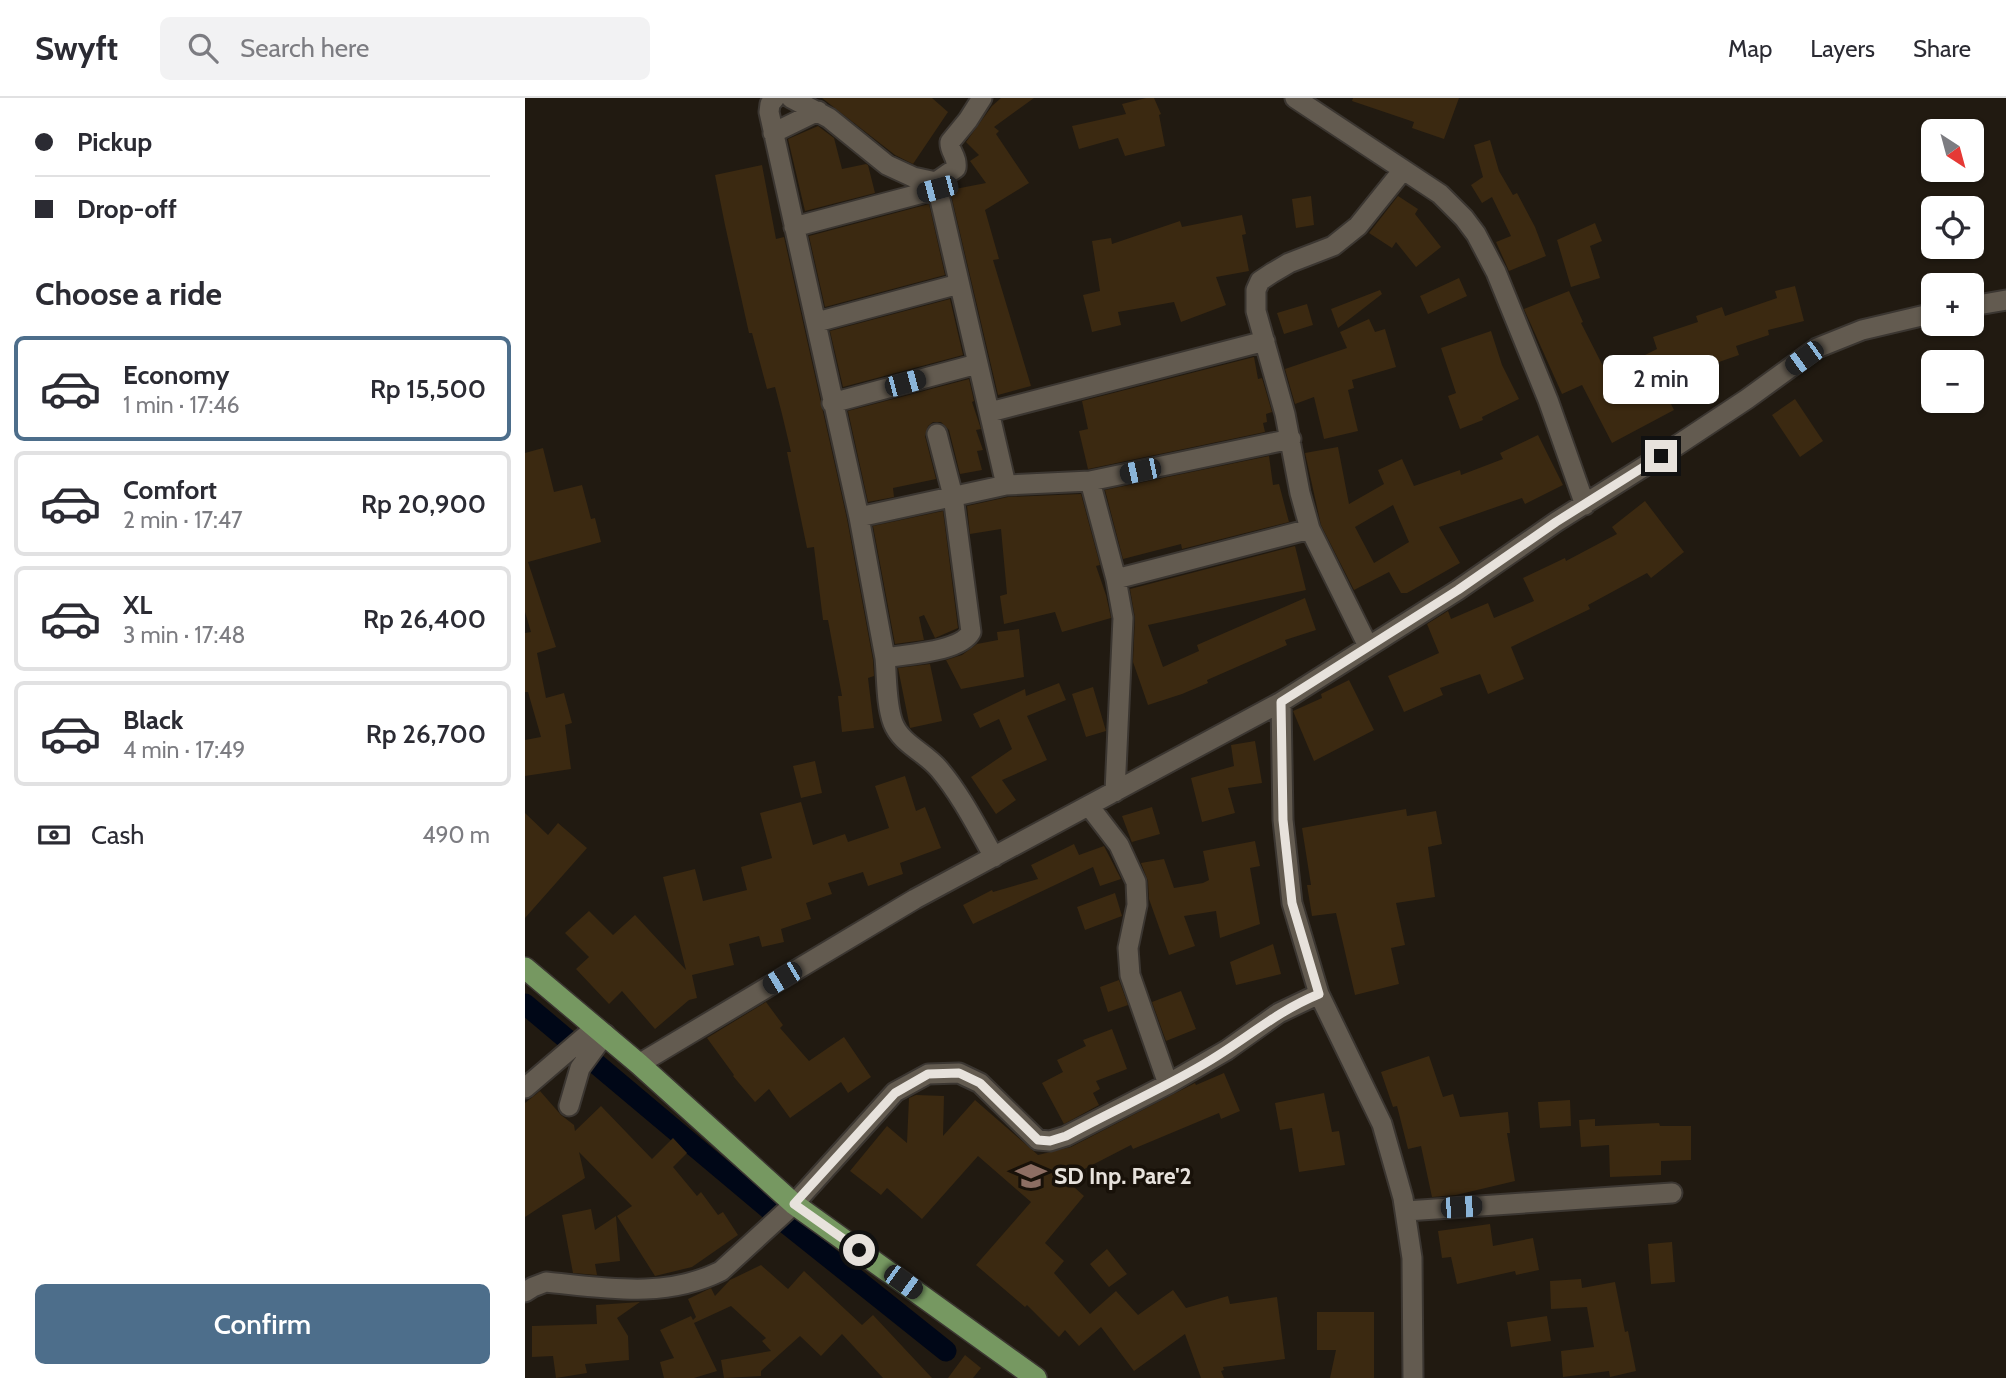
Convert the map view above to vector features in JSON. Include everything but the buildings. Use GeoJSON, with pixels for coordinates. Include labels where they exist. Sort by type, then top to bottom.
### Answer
{"type":"FeatureCollection","features":[{"type":"Feature","properties":{"kind":"highway"},"geometry":{"type":"LineString","coordinates":[[525,968],[595,1037],[639,1064],[782,1215],[1036,1378]]}},
{"type":"Feature","properties":{"kind":"street"},"geometry":{"type":"LineString","coordinates":[[775,98],[770,104],[769,112],[859,517],[885,658],[891,716],[903,739],[938,767],[994,857]]}},
{"type":"Feature","properties":{"kind":"street"},"geometry":{"type":"LineString","coordinates":[[791,98],[818,111],[850,133],[887,165],[937,186]]}},
{"type":"Feature","properties":{"kind":"street"},"geometry":{"type":"LineString","coordinates":[[794,227],[937,186],[956,167],[956,156],[950,148],[950,142],[982,98]]}},
{"type":"Feature","properties":{"kind":"street"},"geometry":{"type":"LineString","coordinates":[[1295,98],[1440,194],[1476,234],[1496,272],[1548,400],[1585,505]]}},
{"type":"Feature","properties":{"kind":"street"},"geometry":{"type":"LineString","coordinates":[[773,133],[818,111]]}},
{"type":"Feature","properties":{"kind":"street"},"geometry":{"type":"LineString","coordinates":[[1368,646],[1310,529],[1300,493],[1291,439],[1256,311],[1256,290],[1260,281],[1289,263],[1333,246],[1358,226],[1403,170]]}},
{"type":"Feature","properties":{"kind":"street"},"geometry":{"type":"LineString","coordinates":[[937,186],[1006,485]]}},
{"type":"Feature","properties":{"kind":"street"},"geometry":{"type":"LineString","coordinates":[[817,322],[959,284]]}},
{"type":"Feature","properties":{"kind":"street"},"geometry":{"type":"LineString","coordinates":[[1984,304],[2006,300]]}},
{"type":"Feature","properties":{"kind":"street"},"geometry":{"type":"LineString","coordinates":[[639,1064],[915,899],[1281,702],[1458,590],[1747,399],[1817,348],[1862,330],[1921,316]]}},
{"type":"Feature","properties":{"kind":"street"},"geometry":{"type":"LineString","coordinates":[[989,412],[1265,341]]}},
{"type":"Feature","properties":{"kind":"street"},"geometry":{"type":"LineString","coordinates":[[832,402],[977,364]]}},
{"type":"Feature","properties":{"kind":"street"},"geometry":{"type":"LineString","coordinates":[[885,658],[949,647],[963,642],[971,632],[953,496],[937,434]]}},
{"type":"Feature","properties":{"kind":"street"},"geometry":{"type":"LineString","coordinates":[[859,517],[1006,485],[1090,481],[1291,439]]}},
{"type":"Feature","properties":{"kind":"street"},"geometry":{"type":"LineString","coordinates":[[1090,481],[1116,579],[1123,630],[1115,792]]}},
{"type":"Feature","properties":{"kind":"street"},"geometry":{"type":"LineString","coordinates":[[1116,579],[1310,529]]}},
{"type":"Feature","properties":{"kind":"street"},"geometry":{"type":"LineString","coordinates":[[1281,702],[1283,820],[1292,903],[1319,994],[1382,1124],[1406,1211],[1412,1258],[1413,1378]]}},
{"type":"Feature","properties":{"kind":"street"},"geometry":{"type":"LineString","coordinates":[[1089,806],[1119,845],[1136,882],[1137,905],[1128,960],[1130,975],[1168,1084]]}},
{"type":"Feature","properties":{"kind":"street"},"geometry":{"type":"LineString","coordinates":[[525,1292],[546,1282],[643,1291],[707,1278],[721,1271],[782,1215],[895,1093],[928,1074],[959,1073],[980,1083],[1038,1140],[1050,1141],[1066,1136],[1168,1084],[1227,1050],[1279,1013],[1319,994]]}},
{"type":"Feature","properties":{"kind":"street"},"geometry":{"type":"LineString","coordinates":[[525,1088],[595,1037]]}},
{"type":"Feature","properties":{"kind":"street"},"geometry":{"type":"LineString","coordinates":[[569,1106],[580,1068],[595,1037]]}},
{"type":"Feature","properties":{"kind":"street"},"geometry":{"type":"LineString","coordinates":[[1406,1211],[1672,1193]]}},
{"type":"Feature","properties":{"kind":"waterway"},"geometry":{"type":"LineString","coordinates":[[525,1004],[782,1220],[946,1351]]}},
{"type":"Feature","properties":{"kind":"place","name":"SD Inp. Pare'2"},"geometry":{"type":"Point","coordinates":[1031,1176]}},
{"type":"Feature","properties":{"kind":"route"},"geometry":{"type":"LineString","coordinates":[[859,1250],[794,1204],[895,1093],[928,1074],[959,1073],[980,1083],[1038,1140],[1050,1141],[1066,1136],[1190,1072],[1227,1050],[1279,1013],[1319,994],[1292,903],[1283,820],[1281,702],[1458,590],[1556,522],[1661,456]]}}]}
